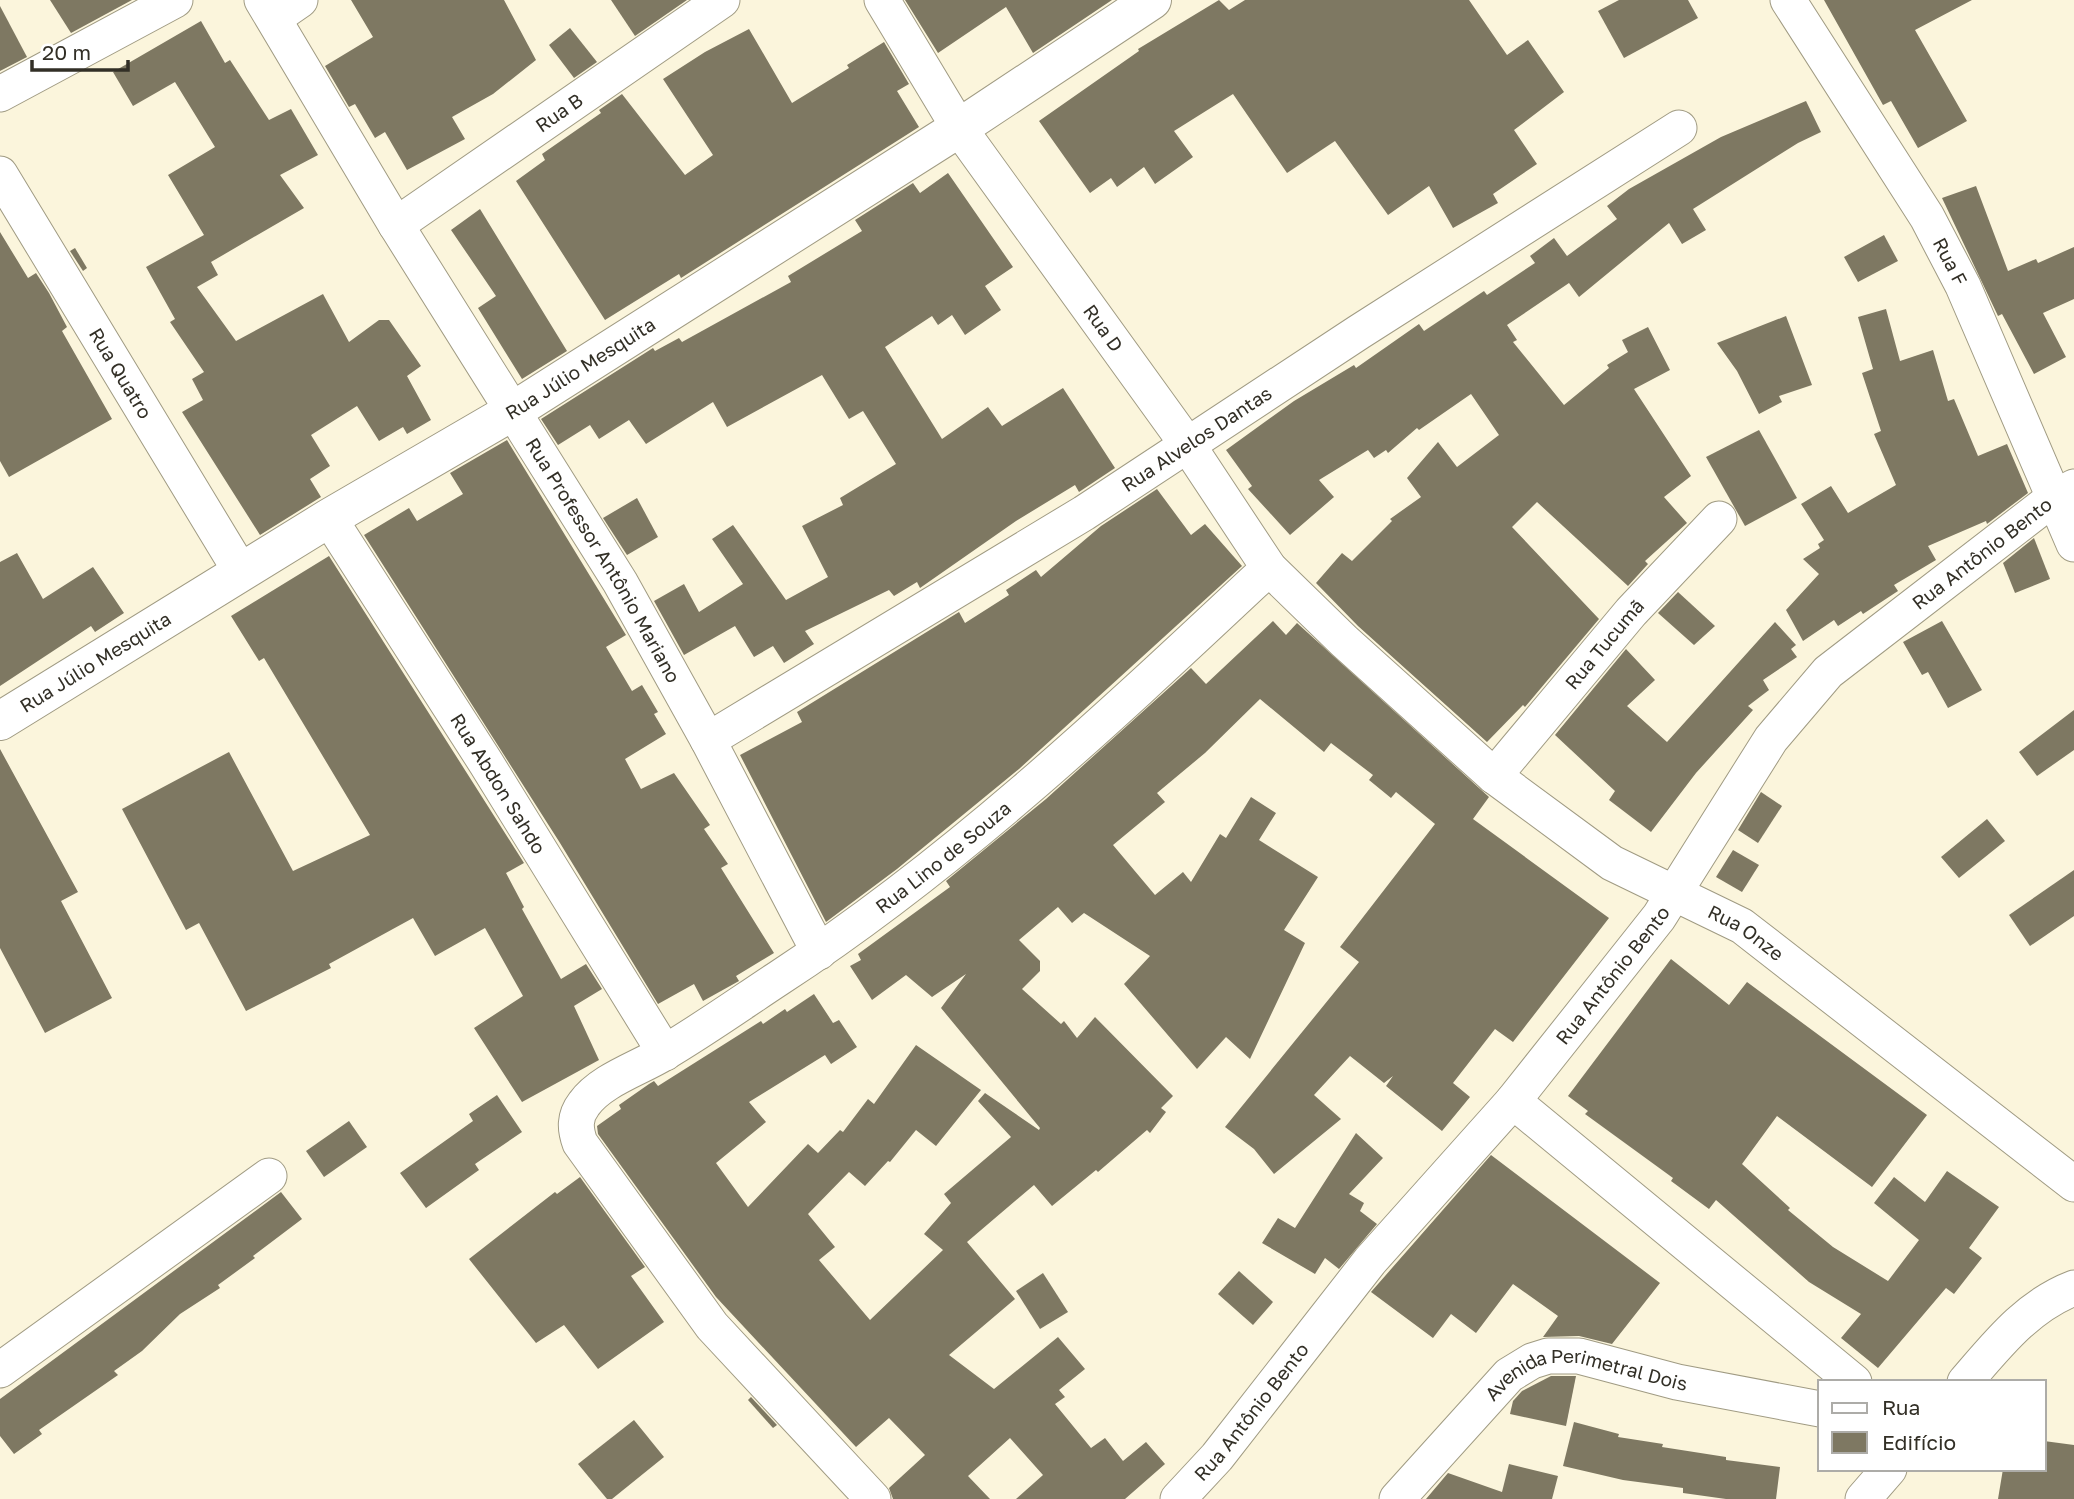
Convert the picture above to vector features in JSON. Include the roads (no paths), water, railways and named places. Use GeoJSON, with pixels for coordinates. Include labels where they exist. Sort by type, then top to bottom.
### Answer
{"type":"FeatureCollection","features":[{"type":"Feature","properties":{"kind":"street"},"geometry":{"type":"LineString","coordinates":[[0,94],[175,0]]}},
{"type":"Feature","properties":{"kind":"street","name":"Rua B"},"geometry":{"type":"LineString","coordinates":[[396,225],[722,0]]}},
{"type":"Feature","properties":{"kind":"street","name":"Rua D"},"geometry":{"type":"LineString","coordinates":[[881,0],[959,128],[1187,444],[1269,568],[1344,641]]}},
{"type":"Feature","properties":{"kind":"street","name":"Rua Júlio Mesquita"},"geometry":{"type":"LineString","coordinates":[[0,721],[329,518],[513,411],[959,128],[1152,0]]}},
{"type":"Feature","properties":{"kind":"street","name":"Rua F"},"geometry":{"type":"LineString","coordinates":[[1788,0],[1927,217],[2064,492],[2074,544]]}},
{"type":"Feature","properties":{"kind":"street","name":"Rua Professor Antônio Mariano"},"geometry":{"type":"LineString","coordinates":[[279,6],[396,225],[620,582],[708,740],[819,952]]}},
{"type":"Feature","properties":{"kind":"street","name":"Rua Alvelos Dantas"},"geometry":{"type":"LineString","coordinates":[[708,740],[1084,513],[1679,128]]}},
{"type":"Feature","properties":{"kind":"street","name":"Rua Quatro"},"geometry":{"type":"LineString","coordinates":[[0,174],[241,572]]}},
{"type":"Feature","properties":{"kind":"street","name":"Rua Antônio Bento"},"geometry":{"type":"LineString","coordinates":[[1178,1499],[1217,1457],[1370,1261],[1513,1101],[1675,893],[1771,739],[1828,672],[2064,492]]}},
{"type":"Feature","properties":{"kind":"street","name":"Rua Abdon Sahdo"},"geometry":{"type":"LineString","coordinates":[[329,518],[486,763],[665,1053]]}},
{"type":"Feature","properties":{"kind":"street","name":"Rua Tucumã"},"geometry":{"type":"LineString","coordinates":[[1494,776],[1631,612],[1718,519]]}},
{"type":"Feature","properties":{"kind":"street","name":"Rua Lino de Souza"},"geometry":{"type":"LineString","coordinates":[[873,1499],[712,1326],[580,1143],[574,1127],[584,1104],[597,1091],[665,1053],[819,952],[910,886],[1028,789],[1269,568]]}},
{"type":"Feature","properties":{"kind":"street","name":"Rua Onze"},"geometry":{"type":"LineString","coordinates":[[1344,641],[1494,776],[1612,863],[1742,926],[2074,1184]]}},
{"type":"Feature","properties":{"kind":"street"},"geometry":{"type":"LineString","coordinates":[[1513,1101],[1852,1380]]}},
{"type":"Feature","properties":{"kind":"street"},"geometry":{"type":"LineString","coordinates":[[0,1370],[269,1176]]}},
{"type":"Feature","properties":{"kind":"street"},"geometry":{"type":"LineString","coordinates":[[1967,1380],[2015,1325],[2052,1297],[2074,1288]]}},
{"type":"Feature","properties":{"kind":"street","name":"Avenida Perimetral Dois"},"geometry":{"type":"LineString","coordinates":[[1397,1499],[1509,1376],[1532,1361],[1548,1356],[1579,1356],[1677,1382],[1818,1409]]}},
{"type":"Feature","properties":{"kind":"street"},"geometry":{"type":"LineString","coordinates":[[1863,1499],[1887,1471]]}}]}
